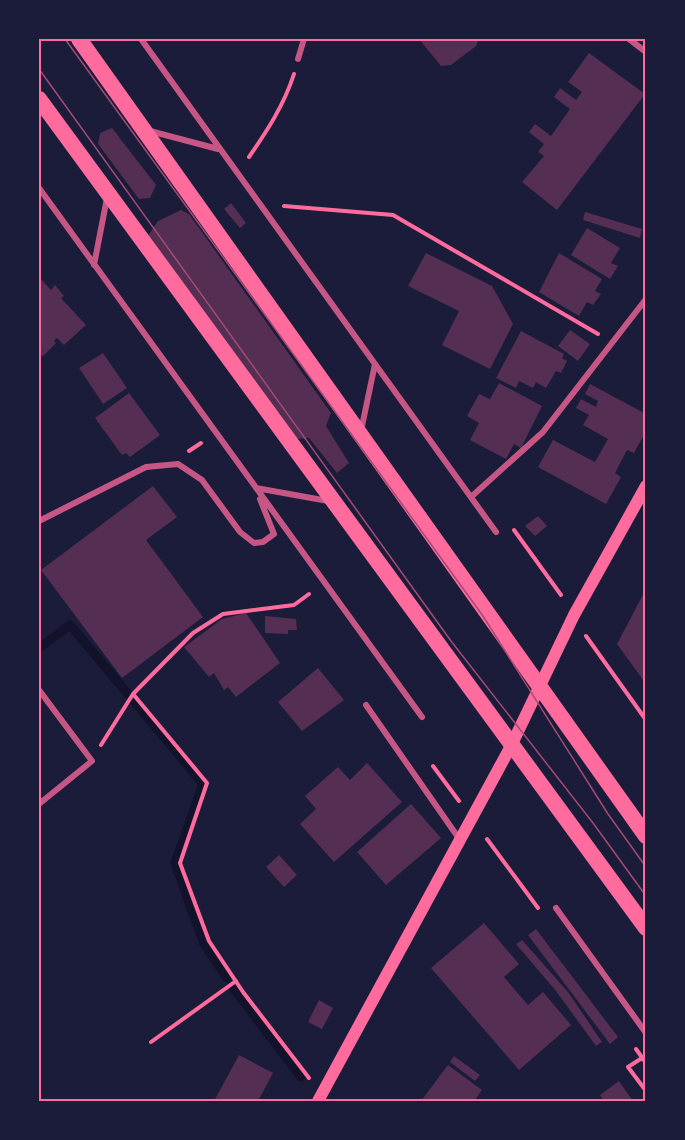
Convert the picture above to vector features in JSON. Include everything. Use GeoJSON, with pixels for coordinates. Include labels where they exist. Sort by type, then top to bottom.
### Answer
{"type":"FeatureCollection","features":[{"type":"Feature","properties":{"kind":"highway"},"geometry":{"type":"LineString","coordinates":[[79,39],[646,836]]}},
{"type":"Feature","properties":{"kind":"highway"},"geometry":{"type":"LineString","coordinates":[[39,99],[107,195],[646,928]]}},
{"type":"Feature","properties":{"kind":"main road"},"geometry":{"type":"LineString","coordinates":[[318,1101],[511,746],[574,615],[646,486]]}},
{"type":"Feature","properties":{"kind":"street"},"geometry":{"type":"LineString","coordinates":[[141,39],[496,532]]}},
{"type":"Feature","properties":{"kind":"street"},"geometry":{"type":"LineString","coordinates":[[298,58],[304,39]]}},
{"type":"Feature","properties":{"kind":"street"},"geometry":{"type":"LineString","coordinates":[[629,39],[646,52]]}},
{"type":"Feature","properties":{"kind":"street"},"geometry":{"type":"LineString","coordinates":[[143,130],[219,149]]}},
{"type":"Feature","properties":{"kind":"street"},"geometry":{"type":"LineString","coordinates":[[39,188],[422,717]]}},
{"type":"Feature","properties":{"kind":"street"},"geometry":{"type":"LineString","coordinates":[[94,266],[107,195]]}},
{"type":"Feature","properties":{"kind":"street"},"geometry":{"type":"LineString","coordinates":[[471,497],[543,432],[646,299]]}},
{"type":"Feature","properties":{"kind":"street"},"geometry":{"type":"LineString","coordinates":[[360,435],[375,364]]}},
{"type":"Feature","properties":{"kind":"street"},"geometry":{"type":"LineString","coordinates":[[39,521],[146,467],[178,464],[202,480],[240,532],[254,543],[263,542],[274,534],[255,488]]}},
{"type":"Feature","properties":{"kind":"street"},"geometry":{"type":"LineString","coordinates":[[255,488],[334,502]]}},
{"type":"Feature","properties":{"kind":"street"},"geometry":{"type":"LineString","coordinates":[[39,690],[92,761],[39,804]]}},
{"type":"Feature","properties":{"kind":"street"},"geometry":{"type":"LineString","coordinates":[[366,705],[460,840]]}},
{"type":"Feature","properties":{"kind":"street"},"geometry":{"type":"LineString","coordinates":[[556,908],[646,1033]]}},
{"type":"Feature","properties":{"kind":"path"},"geometry":{"type":"LineString","coordinates":[[248,157],[271,124],[289,90],[298,58]]}},
{"type":"Feature","properties":{"kind":"path"},"geometry":{"type":"LineString","coordinates":[[282,206],[393,215],[611,343]]}},
{"type":"Feature","properties":{"kind":"path"},"geometry":{"type":"LineString","coordinates":[[195,447],[201,443]]}},
{"type":"Feature","properties":{"kind":"path"},"geometry":{"type":"LineString","coordinates":[[92,761],[133,694],[193,633],[223,614],[294,605],[309,594]]}},
{"type":"Feature","properties":{"kind":"path"},"geometry":{"type":"LineString","coordinates":[[583,630],[646,720]]}},
{"type":"Feature","properties":{"kind":"path"},"geometry":{"type":"LineString","coordinates":[[133,694],[207,783],[180,863],[209,941],[309,1079]]}},
{"type":"Feature","properties":{"kind":"path"},"geometry":{"type":"LineString","coordinates":[[151,1042],[236,981]]}},
{"type":"Feature","properties":{"kind":"path"},"geometry":{"type":"LineString","coordinates":[[642,1058],[628,1067],[646,1091]]}},
{"type":"Feature","properties":{"kind":"building"},"geometry":{"type":"Polygon","coordinates":[[[419,39],[479,39],[476,46],[451,65],[441,66],[419,39]]]}},
{"type":"Feature","properties":{"kind":"building"},"geometry":{"type":"Polygon","coordinates":[[[589,53],[645,94],[557,210],[522,182],[544,156],[538,152],[544,144],[529,132],[535,124],[551,136],[570,109],[554,97],[560,88],[576,100],[582,92],[568,82],[589,53]]]}},
{"type":"Feature","properties":{"kind":"building"},"geometry":{"type":"Polygon","coordinates":[[[112,128],[156,185],[150,198],[139,199],[98,144],[100,133],[112,128]]]}},
{"type":"Feature","properties":{"kind":"building"},"geometry":{"type":"Polygon","coordinates":[[[231,203],[246,223],[240,228],[224,209],[231,203]]]}},
{"type":"Feature","properties":{"kind":"building"},"geometry":{"type":"Polygon","coordinates":[[[181,210],[189,214],[331,413],[326,426],[349,463],[337,473],[309,438],[296,439],[146,239],[158,221],[181,210]]]}},
{"type":"Feature","properties":{"kind":"building"},"geometry":{"type":"Polygon","coordinates":[[[585,212],[642,229],[640,238],[583,220],[585,212]]]}},
{"type":"Feature","properties":{"kind":"building"},"geometry":{"type":"Polygon","coordinates":[[[587,228],[620,248],[611,263],[618,266],[610,279],[571,255],[587,228]]]}},
{"type":"Feature","properties":{"kind":"building"},"geometry":{"type":"Polygon","coordinates":[[[426,253],[492,286],[513,324],[490,369],[442,345],[459,311],[408,286],[426,253]]]}},
{"type":"Feature","properties":{"kind":"building"},"geometry":{"type":"Polygon","coordinates":[[[559,253],[602,279],[595,291],[601,294],[593,305],[587,302],[579,316],[539,292],[559,253]]]}},
{"type":"Feature","properties":{"kind":"building"},"geometry":{"type":"Polygon","coordinates":[[[42,280],[51,290],[55,285],[64,296],[61,298],[86,325],[64,345],[57,338],[54,341],[56,343],[43,356],[39,355],[39,282],[42,280]]]}},
{"type":"Feature","properties":{"kind":"building"},"geometry":{"type":"Polygon","coordinates":[[[570,330],[590,344],[578,361],[558,346],[570,330]]]}},
{"type":"Feature","properties":{"kind":"building"},"geometry":{"type":"Polygon","coordinates":[[[521,331],[564,354],[562,358],[567,361],[561,373],[556,371],[546,388],[536,382],[533,388],[519,381],[516,388],[496,378],[521,331]]]}},
{"type":"Feature","properties":{"kind":"building"},"geometry":{"type":"Polygon","coordinates":[[[103,353],[127,388],[103,404],[79,368],[103,353]]]}},
{"type":"Feature","properties":{"kind":"building"},"geometry":{"type":"Polygon","coordinates":[[[499,383],[542,406],[521,448],[514,444],[506,459],[470,440],[479,423],[467,416],[479,394],[490,399],[499,383]]]}},
{"type":"Feature","properties":{"kind":"building"},"geometry":{"type":"Polygon","coordinates":[[[590,384],[646,414],[646,431],[634,453],[627,450],[615,473],[621,477],[606,504],[538,467],[553,440],[595,462],[608,439],[583,425],[589,415],[576,408],[581,399],[596,407],[598,401],[585,394],[590,384]]]}},
{"type":"Feature","properties":{"kind":"building"},"geometry":{"type":"Polygon","coordinates":[[[129,393],[160,435],[130,457],[126,453],[122,455],[95,418],[129,393]]]}},
{"type":"Feature","properties":{"kind":"building"},"geometry":{"type":"Polygon","coordinates":[[[153,486],[177,517],[146,540],[203,617],[122,678],[41,570],[153,486]]]}},
{"type":"Feature","properties":{"kind":"building"},"geometry":{"type":"Polygon","coordinates":[[[538,516],[547,526],[535,536],[525,526],[538,516]]]}},
{"type":"Feature","properties":{"kind":"building"},"geometry":{"type":"Polygon","coordinates":[[[646,589],[646,684],[617,644],[646,589]]]}},
{"type":"Feature","properties":{"kind":"building"},"geometry":{"type":"Polygon","coordinates":[[[246,613],[280,663],[236,697],[228,687],[224,690],[214,673],[209,677],[184,647],[222,619],[246,613]]]}},
{"type":"Feature","properties":{"kind":"building"},"geometry":{"type":"Polygon","coordinates":[[[265,616],[296,619],[297,630],[288,630],[288,634],[265,633],[265,616]]]}},
{"type":"Feature","properties":{"kind":"building"},"geometry":{"type":"Polygon","coordinates":[[[318,668],[344,700],[302,731],[278,702],[318,668]]]}},
{"type":"Feature","properties":{"kind":"building"},"geometry":{"type":"Polygon","coordinates":[[[367,763],[402,802],[334,862],[300,824],[316,809],[305,796],[338,767],[350,780],[367,763]]]}},
{"type":"Feature","properties":{"kind":"building"},"geometry":{"type":"Polygon","coordinates":[[[411,804],[441,838],[386,885],[357,852],[411,804]]]}},
{"type":"Feature","properties":{"kind":"building"},"geometry":{"type":"Polygon","coordinates":[[[279,855],[297,875],[284,887],[266,867],[279,855]]]}},
{"type":"Feature","properties":{"kind":"building"},"geometry":{"type":"Polygon","coordinates":[[[484,923],[519,964],[504,977],[528,1005],[543,992],[571,1025],[519,1070],[431,968],[484,923]]]}},
{"type":"Feature","properties":{"kind":"building"},"geometry":{"type":"Polygon","coordinates":[[[536,929],[618,1037],[610,1044],[528,935],[536,929]]]}},
{"type":"Feature","properties":{"kind":"building"},"geometry":{"type":"Polygon","coordinates":[[[522,940],[568,992],[602,1042],[596,1046],[556,991],[516,944],[522,940]]]}},
{"type":"Feature","properties":{"kind":"building"},"geometry":{"type":"Polygon","coordinates":[[[319,1000],[333,1008],[322,1029],[308,1022],[319,1000]]]}},
{"type":"Feature","properties":{"kind":"building"},"geometry":{"type":"Polygon","coordinates":[[[239,1055],[273,1073],[258,1101],[214,1101],[239,1055]]]}},
{"type":"Feature","properties":{"kind":"building"},"geometry":{"type":"Polygon","coordinates":[[[454,1056],[480,1075],[475,1081],[450,1062],[454,1056]]]}},
{"type":"Feature","properties":{"kind":"building"},"geometry":{"type":"Polygon","coordinates":[[[448,1065],[482,1090],[474,1101],[421,1101],[448,1065]]]}},
{"type":"Feature","properties":{"kind":"building"},"geometry":{"type":"Polygon","coordinates":[[[619,1081],[633,1101],[604,1101],[600,1095],[619,1081]]]}},
{"type":"Feature","properties":{"kind":"waterway"},"geometry":{"type":"LineString","coordinates":[[39,648],[70,625],[128,694]]}},
{"type":"Feature","properties":{"kind":"waterway"},"geometry":{"type":"LineString","coordinates":[[133,700],[203,784],[175,863],[204,944],[227,978]]}},
{"type":"Feature","properties":{"kind":"waterway"},"geometry":{"type":"LineString","coordinates":[[234,989],[301,1077]]}},
{"type":"Feature","properties":{"kind":"tram line"},"geometry":{"type":"LineString","coordinates":[[65,39],[483,616],[608,814],[646,867]]}},
{"type":"Feature","properties":{"kind":"tram line"},"geometry":{"type":"LineString","coordinates":[[39,69],[451,641],[593,823],[646,896]]}}]}
